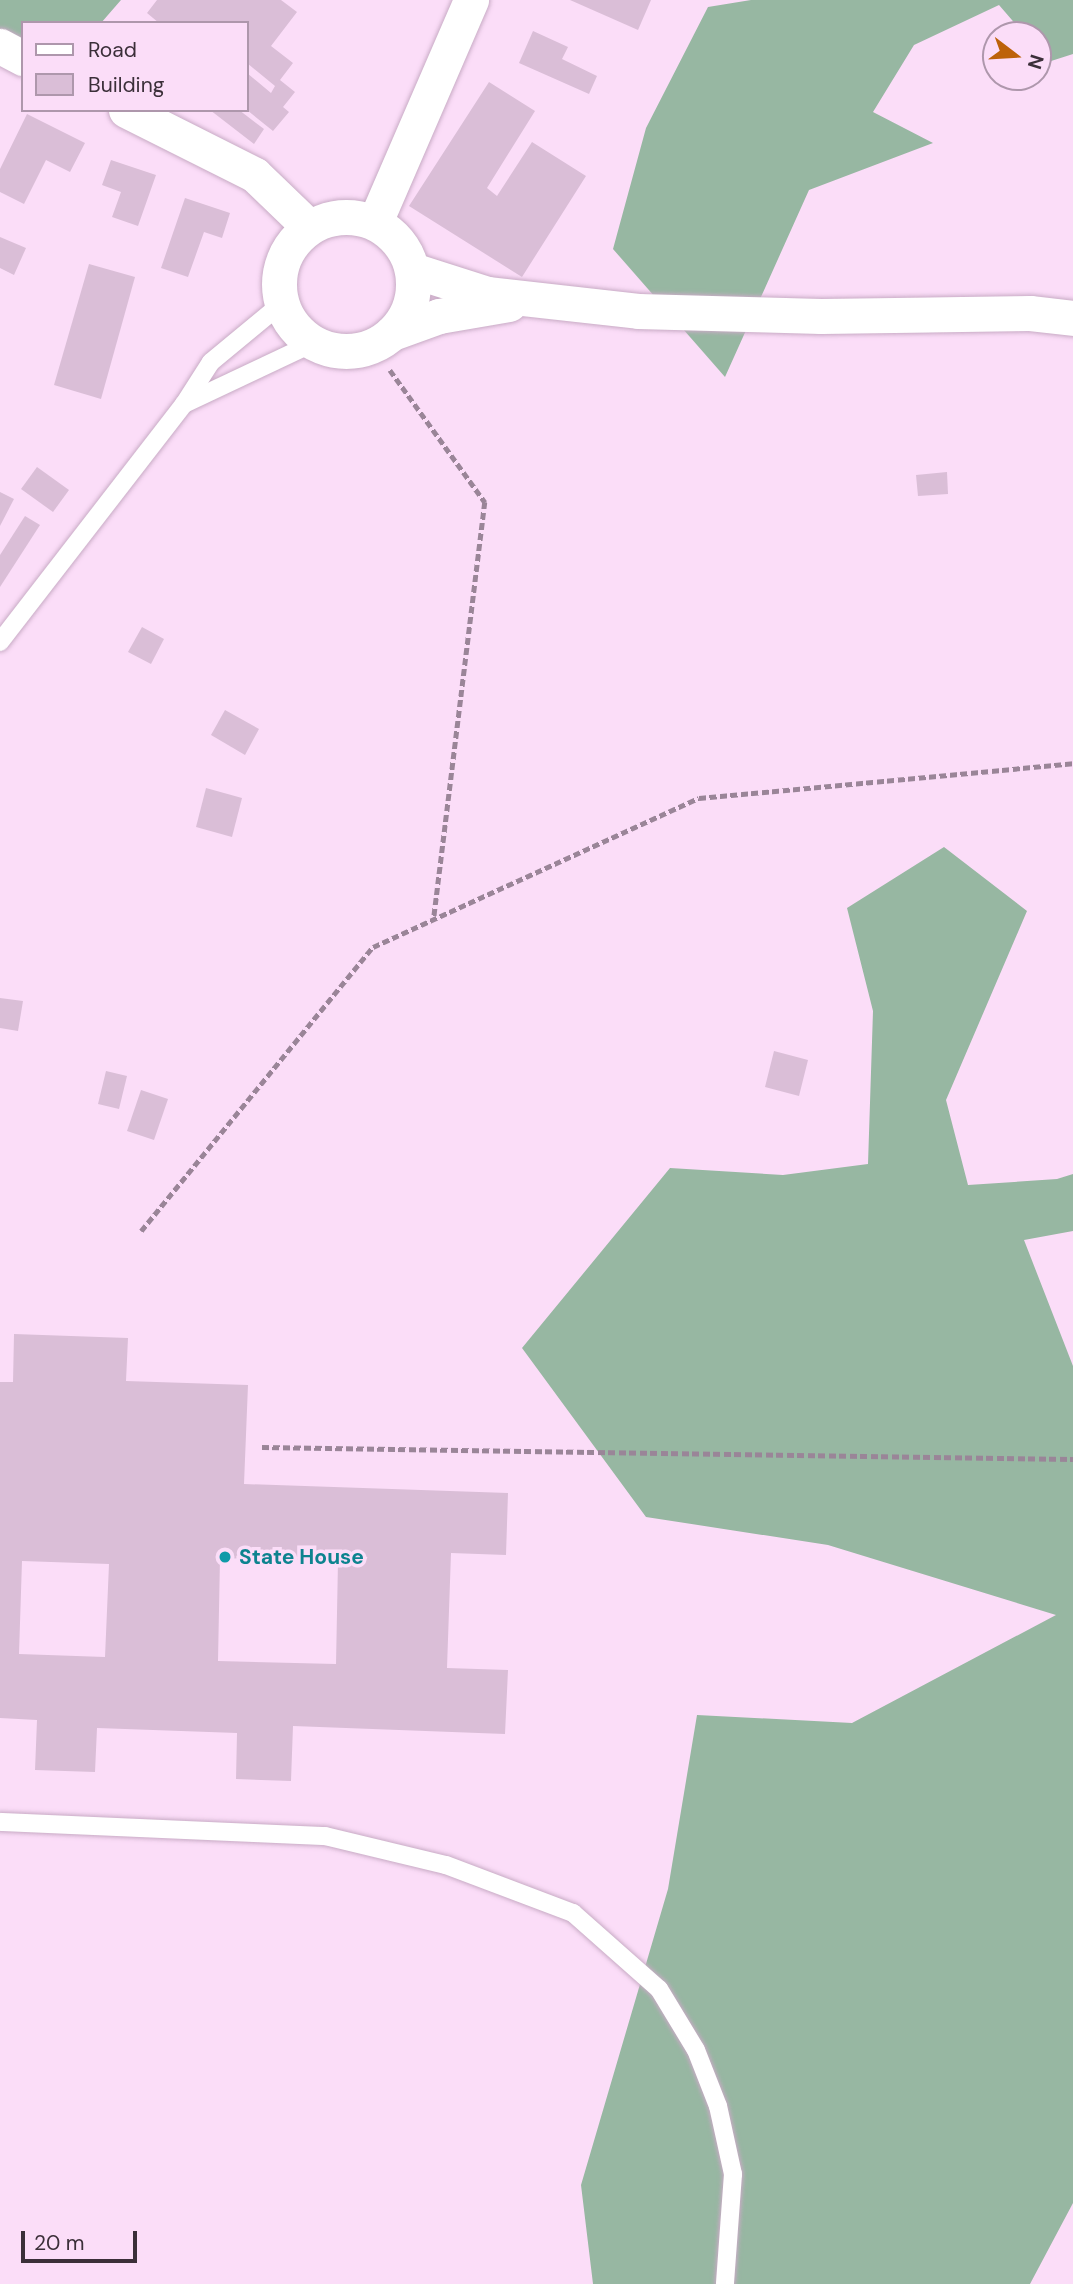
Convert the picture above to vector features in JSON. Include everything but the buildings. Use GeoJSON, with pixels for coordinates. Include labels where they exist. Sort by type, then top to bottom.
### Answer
{"type":"FeatureCollection","features":[{"type":"Feature","properties":{"kind":"street"},"geometry":{"type":"LineString","coordinates":[[375,222],[471,0]]}},
{"type":"Feature","properties":{"kind":"street"},"geometry":{"type":"LineString","coordinates":[[0,46],[21,57]]}},
{"type":"Feature","properties":{"kind":"street"},"geometry":{"type":"LineString","coordinates":[[130,112],[256,175],[309,227]]}},
{"type":"Feature","properties":{"kind":"street"},"geometry":{"type":"LineString","coordinates":[[382,339],[407,315],[413,293],[412,270],[405,250],[375,222],[342,217],[309,227],[293,241],[282,261],[281,304],[299,333],[313,344],[343,352],[382,339],[439,316],[530,300]]}},
{"type":"Feature","properties":{"kind":"street"},"geometry":{"type":"LineString","coordinates":[[412,270],[487,294],[638,311],[821,316],[1030,313],[1073,318]]}},
{"type":"Feature","properties":{"kind":"lane"},"geometry":{"type":"LineString","coordinates":[[0,642],[184,404],[211,362],[281,304]]}},
{"type":"Feature","properties":{"kind":"lane"},"geometry":{"type":"LineString","coordinates":[[184,404],[313,344]]}},
{"type":"Feature","properties":{"kind":"lane"},"geometry":{"type":"LineString","coordinates":[[0,1822],[326,1836],[446,1865],[573,1913],[659,1989],[696,2050],[718,2106],[733,2174],[724,2284]]}},
{"type":"Feature","properties":{"kind":"path"},"geometry":{"type":"LineString","coordinates":[[382,339],[485,502],[434,920]]}},
{"type":"Feature","properties":{"kind":"path"},"geometry":{"type":"LineString","coordinates":[[141,1231],[373,947],[699,798],[1073,763]]}},
{"type":"Feature","properties":{"kind":"path"},"geometry":{"type":"LineString","coordinates":[[262,1447],[1073,1459]]}},
{"type":"Feature","properties":{"kind":"green space"},"geometry":{"type":"Polygon","coordinates":[[[0,0],[121,0],[103,21],[21,21],[21,44],[0,32],[0,0]]]}},
{"type":"Feature","properties":{"kind":"green space"},"geometry":{"type":"Polygon","coordinates":[[[751,0],[1073,0],[1073,54],[1052,61],[1052,21],[1013,21],[999,5],[914,45],[873,112],[933,143],[809,190],[725,377],[613,249],[646,128],[708,7],[751,0]]]}},
{"type":"Feature","properties":{"kind":"green space"},"geometry":{"type":"Polygon","coordinates":[[[944,847],[1027,911],[946,1100],[968,1185],[1057,1179],[1073,1174],[1073,1231],[1024,1240],[1073,1366],[1073,2203],[1030,2284],[593,2284],[581,2185],[668,1889],[697,1715],[852,1723],[1056,1615],[828,1545],[646,1517],[522,1348],[670,1168],[783,1175],[868,1164],[873,1011],[847,908],[944,847]]]}},
{"type":"Feature","properties":{"kind":"place","name":"State House"},"geometry":{"type":"Point","coordinates":[225,1557]}}]}
